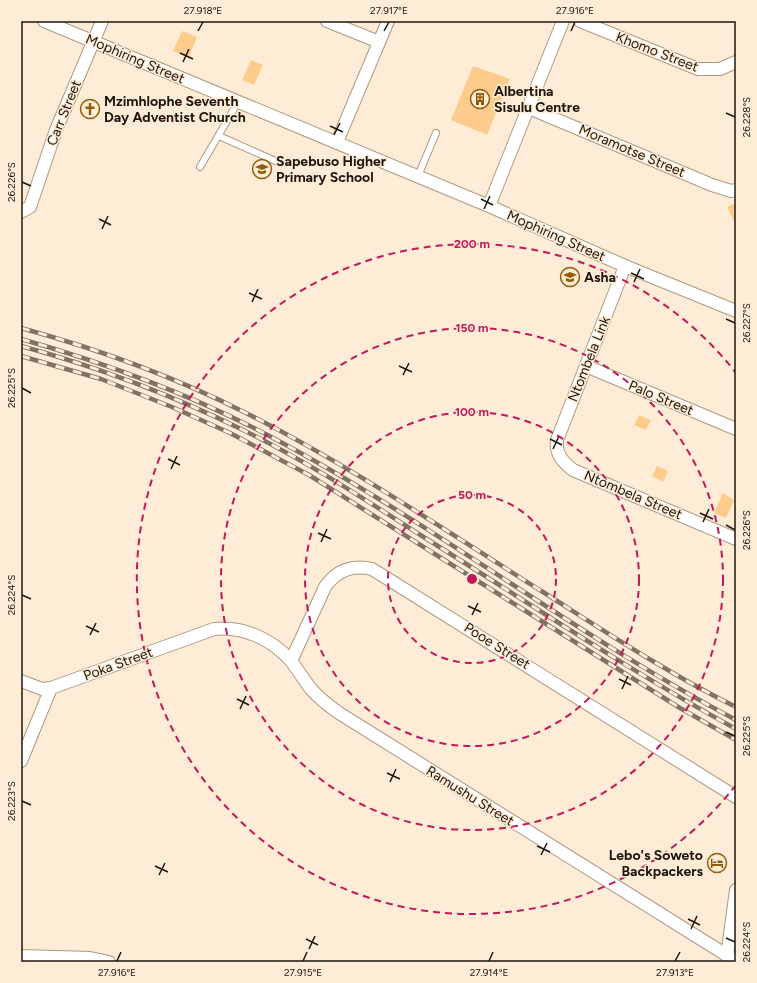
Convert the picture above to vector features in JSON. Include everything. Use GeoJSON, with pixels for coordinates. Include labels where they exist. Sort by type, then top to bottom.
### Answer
{"type":"FeatureCollection","features":[{"type":"Feature","properties":{"kind":"street","name":"Mophiring Street"},"geometry":{"type":"LineString","coordinates":[[44,21],[418,176],[625,266],[736,311]]}},
{"type":"Feature","properties":{"kind":"street","name":"Carr Street"},"geometry":{"type":"LineString","coordinates":[[25,210],[56,130],[102,21]]}},
{"type":"Feature","properties":{"kind":"street"},"geometry":{"type":"LineString","coordinates":[[327,21],[379,42]]}},
{"type":"Feature","properties":{"kind":"street"},"geometry":{"type":"LineString","coordinates":[[336,142],[388,21]]}},
{"type":"Feature","properties":{"kind":"street"},"geometry":{"type":"LineString","coordinates":[[489,206],[563,21]]}},
{"type":"Feature","properties":{"kind":"street","name":"Khomo Street"},"geometry":{"type":"LineString","coordinates":[[580,21],[698,69],[720,69],[736,62]]}},
{"type":"Feature","properties":{"kind":"street","name":"Moramotse Street"},"geometry":{"type":"LineString","coordinates":[[529,108],[712,185],[731,191],[736,190]]}},
{"type":"Feature","properties":{"kind":"street","name":"Ntombela Link"},"geometry":{"type":"LineString","coordinates":[[558,453],[557,440],[625,266]]}},
{"type":"Feature","properties":{"kind":"street","name":"Palo Street"},"geometry":{"type":"LineString","coordinates":[[586,366],[736,429]]}},
{"type":"Feature","properties":{"kind":"street","name":"Ntombela Street"},"geometry":{"type":"LineString","coordinates":[[558,453],[563,461],[574,470],[736,539]]}},
{"type":"Feature","properties":{"kind":"street","name":"Pooe Street"},"geometry":{"type":"LineString","coordinates":[[291,661],[330,580],[345,569],[359,567],[372,569],[736,797]]}},
{"type":"Feature","properties":{"kind":"street","name":"Ramushu Street"},"geometry":{"type":"LineString","coordinates":[[214,629],[234,628],[261,638],[281,651],[291,661],[310,688],[324,702],[339,713],[732,959]]}},
{"type":"Feature","properties":{"kind":"street","name":"Poka Street"},"geometry":{"type":"LineString","coordinates":[[51,688],[214,629]]}},
{"type":"Feature","properties":{"kind":"street"},"geometry":{"type":"LineString","coordinates":[[21,681],[42,688],[51,688],[21,762]]}},
{"type":"Feature","properties":{"kind":"street"},"geometry":{"type":"LineString","coordinates":[[732,959],[736,890]]}},
{"type":"Feature","properties":{"kind":"street"},"geometry":{"type":"LineString","coordinates":[[21,956],[109,962]]}},
{"type":"Feature","properties":{"kind":"lane"},"geometry":{"type":"LineString","coordinates":[[200,167],[238,102]]}},
{"type":"Feature","properties":{"kind":"lane"},"geometry":{"type":"LineString","coordinates":[[418,176],[436,133]]}},
{"type":"Feature","properties":{"kind":"lane"},"geometry":{"type":"LineString","coordinates":[[219,136],[280,163]]}},
{"type":"Feature","properties":{"kind":"building"},"geometry":{"type":"Polygon","coordinates":[[[182,31],[197,37],[189,57],[173,51],[182,31]]]}},
{"type":"Feature","properties":{"kind":"building"},"geometry":{"type":"Polygon","coordinates":[[[251,60],[263,65],[254,85],[242,80],[251,60]]]}},
{"type":"Feature","properties":{"kind":"building","name":"Albertina Sisulu Centre"},"geometry":{"type":"Polygon","coordinates":[[[473,66],[510,79],[487,135],[451,120],[473,66]]]}},
{"type":"Feature","properties":{"kind":"building"},"geometry":{"type":"Polygon","coordinates":[[[736,203],[736,225],[727,207],[736,203]]]}},
{"type":"Feature","properties":{"kind":"building"},"geometry":{"type":"Polygon","coordinates":[[[639,415],[651,420],[646,430],[634,425],[639,415]]]}},
{"type":"Feature","properties":{"kind":"building"},"geometry":{"type":"Polygon","coordinates":[[[657,466],[668,471],[663,482],[652,476],[657,466]]]}},
{"type":"Feature","properties":{"kind":"building"},"geometry":{"type":"Polygon","coordinates":[[[723,493],[734,500],[726,518],[714,513],[723,493]]]}},
{"type":"Feature","properties":{"kind":"railway"},"geometry":{"type":"LineString","coordinates":[[21,328],[79,345],[192,387],[284,433],[360,476],[638,652],[686,681],[736,707]]}},
{"type":"Feature","properties":{"kind":"railway"},"geometry":{"type":"LineString","coordinates":[[21,339],[119,370],[183,395],[245,423],[334,472],[392,507],[619,653],[736,720]]}},
{"type":"Feature","properties":{"kind":"railway"},"geometry":{"type":"LineString","coordinates":[[21,346],[78,363],[162,394],[216,417],[289,454],[356,494],[656,683],[736,729]]}},
{"type":"Feature","properties":{"kind":"railway"},"geometry":{"type":"LineString","coordinates":[[21,356],[101,379],[172,407],[230,433],[309,475],[680,708],[736,740]]}},
{"type":"Feature","properties":{"kind":"place","name":"Albertina Sisulu Centre"},"geometry":{"type":"Point","coordinates":[480,99]}},
{"type":"Feature","properties":{"kind":"place","name":"Mzimhlophe Seventh Day Adventist Church"},"geometry":{"type":"Point","coordinates":[90,109]}},
{"type":"Feature","properties":{"kind":"place","name":"Sapebuso Higher Primary School"},"geometry":{"type":"Point","coordinates":[262,169]}},
{"type":"Feature","properties":{"kind":"place","name":"Asha"},"geometry":{"type":"Point","coordinates":[570,277]}},
{"type":"Feature","properties":{"kind":"place","name":"Lebo's Soweto Backpackers"},"geometry":{"type":"Point","coordinates":[717,863]}}]}
